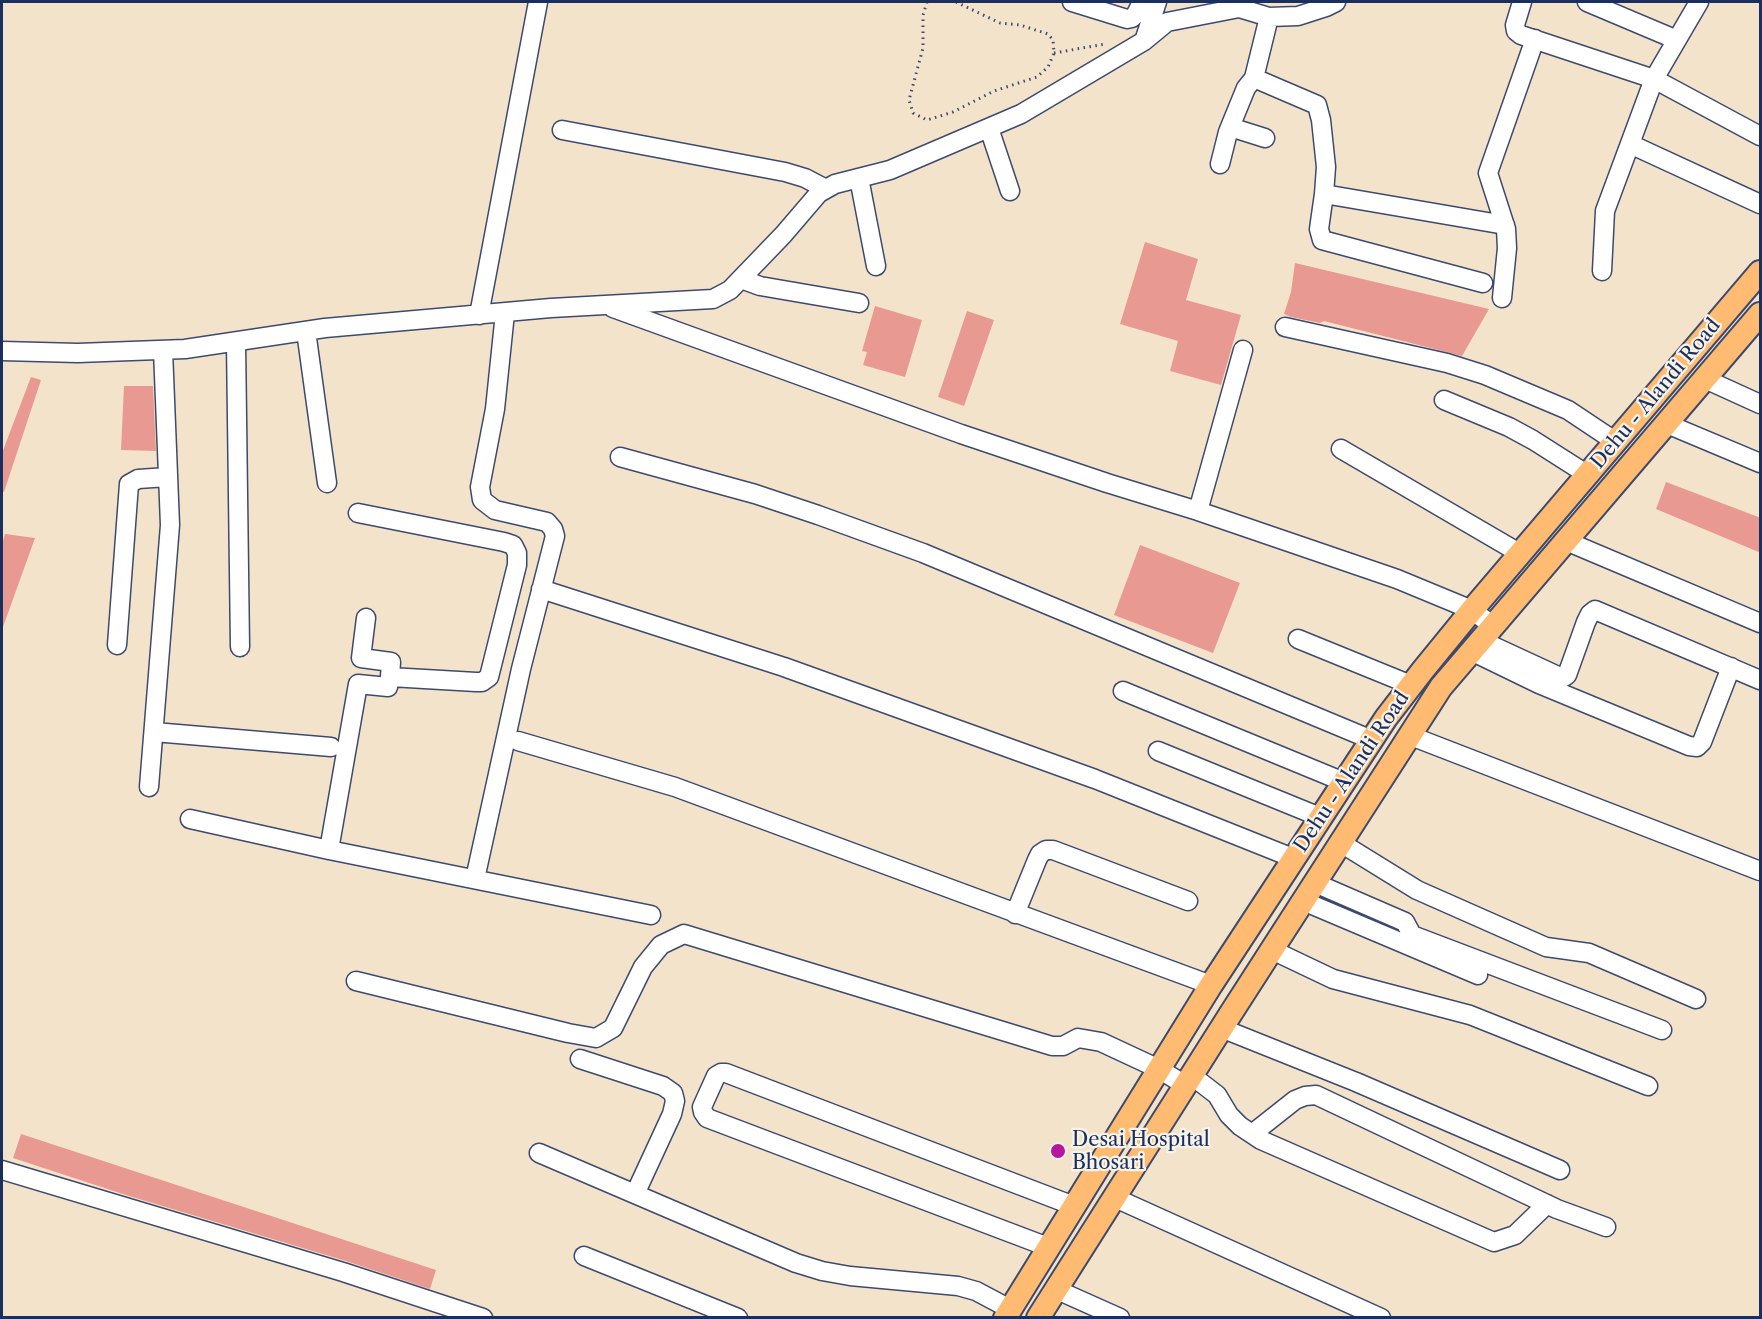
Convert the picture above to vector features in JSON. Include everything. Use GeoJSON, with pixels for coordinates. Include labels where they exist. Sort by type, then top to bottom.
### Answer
{"type":"FeatureCollection","features":[{"type":"Feature","properties":{"kind":"main road","name":"Dehu - Alandi Road"},"geometry":{"type":"LineString","coordinates":[[1007,1313],[1211,985],[1293,858],[1411,685],[1472,610],[1761,272]]}},
{"type":"Feature","properties":{"kind":"main road","name":"Dehu - Alandi Road"},"geometry":{"type":"LineString","coordinates":[[1038,1317],[1221,1028],[1442,687],[1761,314]]}},
{"type":"Feature","properties":{"kind":"street"},"geometry":{"type":"LineString","coordinates":[[479,315],[538,2]]}},
{"type":"Feature","properties":{"kind":"street"},"geometry":{"type":"LineString","coordinates":[[1072,2],[1127,19],[1136,14],[1142,2]]}},
{"type":"Feature","properties":{"kind":"street"},"geometry":{"type":"LineString","coordinates":[[1144,41],[1156,2]]}},
{"type":"Feature","properties":{"kind":"street"},"geometry":{"type":"LineString","coordinates":[[2,351],[78,353],[163,350],[306,331],[603,305],[713,299],[730,290],[741,279],[819,193],[835,184],[890,170],[1021,114],[1144,41],[1167,22],[1234,4],[1269,17],[1298,16],[1336,2]]}},
{"type":"Feature","properties":{"kind":"street"},"geometry":{"type":"LineString","coordinates":[[1522,2],[1515,25],[1516,31],[1521,35],[1654,79],[1761,136]]}},
{"type":"Feature","properties":{"kind":"street"},"geometry":{"type":"LineString","coordinates":[[1587,2],[1677,40]]}},
{"type":"Feature","properties":{"kind":"street"},"geometry":{"type":"LineString","coordinates":[[1602,271],[1605,211],[1654,79],[1699,2]]}},
{"type":"Feature","properties":{"kind":"street"},"geometry":{"type":"LineString","coordinates":[[1220,165],[1230,127],[1246,88],[1254,78],[1269,17]]}},
{"type":"Feature","properties":{"kind":"street"},"geometry":{"type":"LineString","coordinates":[[1502,298],[1508,248],[1505,225],[1490,179],[1489,166],[1535,39]]}},
{"type":"Feature","properties":{"kind":"street"},"geometry":{"type":"LineString","coordinates":[[1254,78],[1317,105],[1326,166],[1318,229],[1322,240],[1483,283]]}},
{"type":"Feature","properties":{"kind":"street"},"geometry":{"type":"LineString","coordinates":[[1230,127],[1265,138]]}},
{"type":"Feature","properties":{"kind":"street"},"geometry":{"type":"LineString","coordinates":[[989,128],[1010,191]]}},
{"type":"Feature","properties":{"kind":"street"},"geometry":{"type":"LineString","coordinates":[[562,130],[785,172],[805,178],[826,189]]}},
{"type":"Feature","properties":{"kind":"street"},"geometry":{"type":"LineString","coordinates":[[1630,144],[1761,204]]}},
{"type":"Feature","properties":{"kind":"street"},"geometry":{"type":"LineString","coordinates":[[859,178],[876,266]]}},
{"type":"Feature","properties":{"kind":"street"},"geometry":{"type":"LineString","coordinates":[[1324,194],[1505,225]]}},
{"type":"Feature","properties":{"kind":"street"},"geometry":{"type":"LineString","coordinates":[[741,279],[760,286],[859,303]]}},
{"type":"Feature","properties":{"kind":"street"},"geometry":{"type":"LineString","coordinates":[[603,305],[961,434],[1107,483],[1198,510],[1397,579],[1472,610],[1482,639],[1539,684],[1689,746],[1696,747],[1702,742],[1731,667]]}},
{"type":"Feature","properties":{"kind":"street"},"geometry":{"type":"LineString","coordinates":[[475,879],[521,669],[555,536],[554,529],[547,522],[495,510],[482,500],[480,487],[495,409],[505,313]]}},
{"type":"Feature","properties":{"kind":"street"},"geometry":{"type":"LineString","coordinates":[[1285,327],[1447,363],[1485,375],[1568,410],[1616,442]]}},
{"type":"Feature","properties":{"kind":"street"},"geometry":{"type":"LineString","coordinates":[[306,331],[327,483]]}},
{"type":"Feature","properties":{"kind":"street"},"geometry":{"type":"LineString","coordinates":[[236,342],[240,647]]}},
{"type":"Feature","properties":{"kind":"street"},"geometry":{"type":"LineString","coordinates":[[149,787],[170,525],[163,350]]}},
{"type":"Feature","properties":{"kind":"street"},"geometry":{"type":"LineString","coordinates":[[1198,510],[1244,350]]}},
{"type":"Feature","properties":{"kind":"street"},"geometry":{"type":"LineString","coordinates":[[1705,380],[1761,404]]}},
{"type":"Feature","properties":{"kind":"street"},"geometry":{"type":"LineString","coordinates":[[1444,400],[1525,436],[1588,475]]}},
{"type":"Feature","properties":{"kind":"street"},"geometry":{"type":"LineString","coordinates":[[1667,424],[1761,463]]}},
{"type":"Feature","properties":{"kind":"street"},"geometry":{"type":"LineString","coordinates":[[1341,449],[1521,554]]}},
{"type":"Feature","properties":{"kind":"street"},"geometry":{"type":"LineString","coordinates":[[620,457],[755,494],[923,554],[1372,740]]}},
{"type":"Feature","properties":{"kind":"street"},"geometry":{"type":"LineString","coordinates":[[117,645],[129,484],[138,478],[168,477]]}},
{"type":"Feature","properties":{"kind":"street"},"geometry":{"type":"LineString","coordinates":[[358,513],[504,542],[513,545],[517,554],[517,565],[489,676],[482,682],[390,677]]}},
{"type":"Feature","properties":{"kind":"street"},"geometry":{"type":"LineString","coordinates":[[1566,541],[1761,623]]}},
{"type":"Feature","properties":{"kind":"street"},"geometry":{"type":"LineString","coordinates":[[541,589],[795,671],[1095,779],[1293,858]]}},
{"type":"Feature","properties":{"kind":"street"},"geometry":{"type":"LineString","coordinates":[[1482,639],[1564,677],[1567,675],[1586,622],[1590,614],[1596,610],[1761,680]]}},
{"type":"Feature","properties":{"kind":"street"},"geometry":{"type":"LineString","coordinates":[[329,850],[358,684],[388,687],[390,677],[391,662],[361,658],[366,618]]}},
{"type":"Feature","properties":{"kind":"street"},"geometry":{"type":"LineString","coordinates":[[1298,639],[1411,685]]}},
{"type":"Feature","properties":{"kind":"street"},"geometry":{"type":"LineString","coordinates":[[1124,691],[1344,782]]}},
{"type":"Feature","properties":{"kind":"street"},"geometry":{"type":"LineString","coordinates":[[154,732],[331,747]]}},
{"type":"Feature","properties":{"kind":"street"},"geometry":{"type":"LineString","coordinates":[[1411,736],[1761,871]]}},
{"type":"Feature","properties":{"kind":"street"},"geometry":{"type":"LineString","coordinates":[[519,741],[675,787],[1211,985]]}},
{"type":"Feature","properties":{"kind":"street"},"geometry":{"type":"LineString","coordinates":[[1158,752],[1320,818]]}},
{"type":"Feature","properties":{"kind":"street"},"geometry":{"type":"LineString","coordinates":[[189,819],[329,850],[651,915]]}},
{"type":"Feature","properties":{"kind":"street"},"geometry":{"type":"LineString","coordinates":[[1341,843],[1417,890],[1524,938],[1546,947],[1588,953],[1695,999]]}},
{"type":"Feature","properties":{"kind":"street"},"geometry":{"type":"LineString","coordinates":[[1015,914],[1037,860],[1046,850],[1053,850],[1188,901]]}},
{"type":"Feature","properties":{"kind":"street"},"geometry":{"type":"LineString","coordinates":[[1309,892],[1478,975]]}},
{"type":"Feature","properties":{"kind":"street"},"geometry":{"type":"LineString","coordinates":[[1309,892],[1405,922],[1412,935],[1662,1030]]}},
{"type":"Feature","properties":{"kind":"street"},"geometry":{"type":"LineString","coordinates":[[356,981],[596,1038],[613,1028],[643,967],[661,945],[684,934],[1044,1044],[1063,1046],[1078,1038],[1101,1042],[1159,1069],[1208,1086],[1239,1126],[1261,1140],[1494,1242],[1515,1235],[1547,1204]]}},
{"type":"Feature","properties":{"kind":"street"},"geometry":{"type":"LineString","coordinates":[[1272,950],[1334,979],[1470,1015],[1648,1086]]}},
{"type":"Feature","properties":{"kind":"street"},"geometry":{"type":"LineString","coordinates":[[1221,1028],[1356,1082],[1560,1170]]}},
{"type":"Feature","properties":{"kind":"street"},"geometry":{"type":"LineString","coordinates":[[580,1059],[663,1086],[673,1093],[675,1101],[672,1114],[635,1194]]}},
{"type":"Feature","properties":{"kind":"street"},"geometry":{"type":"LineString","coordinates":[[1048,1247],[707,1118],[702,1107],[716,1076],[726,1073],[1074,1206]]}},
{"type":"Feature","properties":{"kind":"street"},"geometry":{"type":"LineString","coordinates":[[1252,1134],[1295,1100],[1316,1095],[1547,1204],[1606,1227]]}},
{"type":"Feature","properties":{"kind":"street"},"geometry":{"type":"LineString","coordinates":[[539,1153],[796,1263],[850,1276],[958,1286],[976,1291],[1007,1313]]}},
{"type":"Feature","properties":{"kind":"street"},"geometry":{"type":"LineString","coordinates":[[2,1170],[343,1272],[483,1317]]}},
{"type":"Feature","properties":{"kind":"street"},"geometry":{"type":"LineString","coordinates":[[1113,1197],[1381,1317]]}},
{"type":"Feature","properties":{"kind":"street"},"geometry":{"type":"LineString","coordinates":[[584,1256],[738,1317]]}},
{"type":"Feature","properties":{"kind":"street"},"geometry":{"type":"LineString","coordinates":[[1055,1289],[1120,1317]]}},
{"type":"Feature","properties":{"kind":"path"},"geometry":{"type":"LineString","coordinates":[[927,2],[923,15],[923,48],[909,100],[913,113],[927,120],[953,112],[994,91],[1037,77],[1048,67],[1054,53],[1053,40],[1048,34],[1020,25],[1000,22],[956,2]]}},
{"type":"Feature","properties":{"kind":"path"},"geometry":{"type":"LineString","coordinates":[[1054,53],[1111,43],[1118,45],[1121,54]]}},
{"type":"Feature","properties":{"kind":"building"},"geometry":{"type":"Polygon","coordinates":[[[1145,242],[1198,259],[1186,300],[1241,315],[1221,385],[1170,371],[1178,341],[1120,324],[1145,242]]]}},
{"type":"Feature","properties":{"kind":"building"},"geometry":{"type":"Polygon","coordinates":[[[1295,263],[1489,309],[1462,356],[1324,321],[1320,323],[1291,317],[1284,314],[1291,292],[1295,263]]]}},
{"type":"Feature","properties":{"kind":"building"},"geometry":{"type":"Polygon","coordinates":[[[875,306],[922,320],[905,377],[863,365],[867,352],[862,351],[875,306]]]}},
{"type":"Feature","properties":{"kind":"building"},"geometry":{"type":"Polygon","coordinates":[[[967,311],[994,320],[964,406],[938,397],[967,311]]]}},
{"type":"Feature","properties":{"kind":"building"},"geometry":{"type":"Polygon","coordinates":[[[31,377],[41,380],[4,492],[2,491],[2,453],[31,377]]]}},
{"type":"Feature","properties":{"kind":"building"},"geometry":{"type":"Polygon","coordinates":[[[124,386],[153,386],[156,451],[121,450],[124,386]]]}},
{"type":"Feature","properties":{"kind":"building"},"geometry":{"type":"Polygon","coordinates":[[[1666,482],[1761,518],[1761,553],[1656,509],[1666,482]]]}},
{"type":"Feature","properties":{"kind":"building"},"geometry":{"type":"Polygon","coordinates":[[[5,534],[35,538],[2,627],[2,544],[5,534]]]}},
{"type":"Feature","properties":{"kind":"building"},"geometry":{"type":"Polygon","coordinates":[[[1140,545],[1240,583],[1213,653],[1114,615],[1140,545]]]}},
{"type":"Feature","properties":{"kind":"building"},"geometry":{"type":"Polygon","coordinates":[[[21,1134],[436,1270],[430,1289],[13,1158],[21,1134]]]}},
{"type":"Feature","properties":{"kind":"place","name":"Desai Hospital Bhosari"},"geometry":{"type":"Point","coordinates":[1058,1151]}}]}
